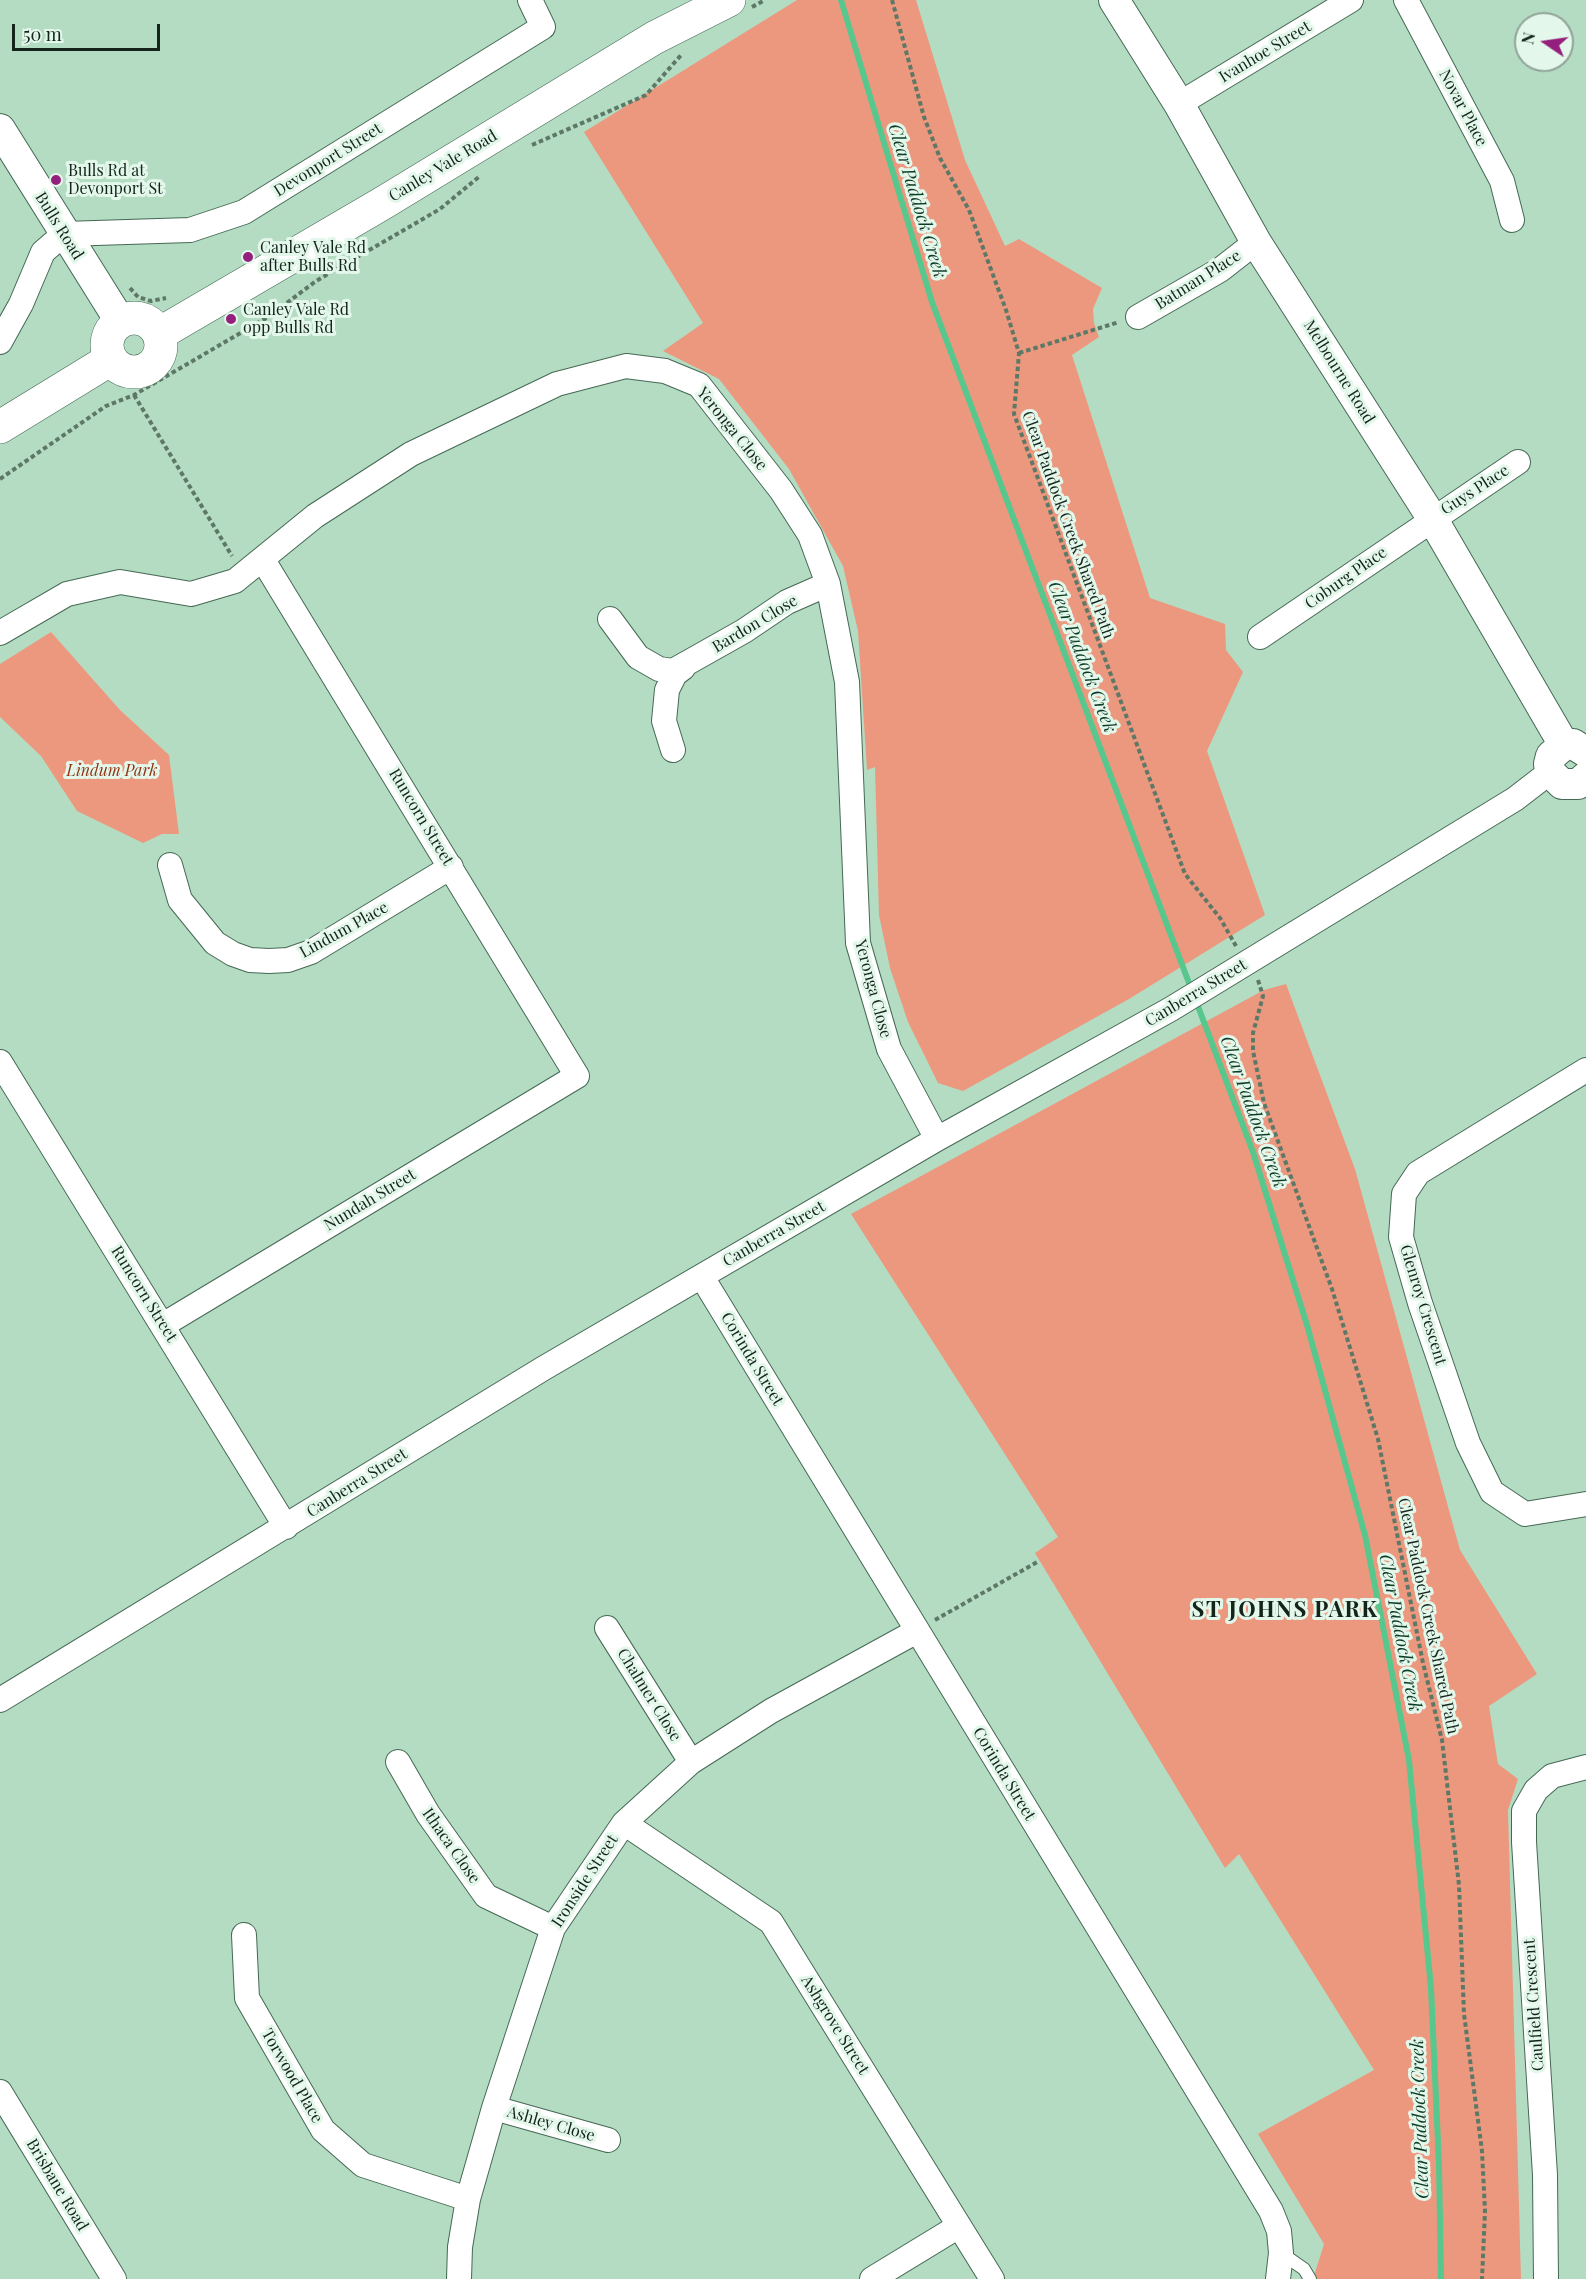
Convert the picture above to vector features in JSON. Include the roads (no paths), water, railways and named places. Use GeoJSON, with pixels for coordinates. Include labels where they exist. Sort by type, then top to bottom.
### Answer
{"type":"FeatureCollection","features":[{"type":"Feature","properties":{"kind":"main road","name":"Canley Vale Road"},"geometry":{"type":"LineString","coordinates":[[159,334],[383,203],[654,38],[737,6]]}},
{"type":"Feature","properties":{"kind":"main road"},"geometry":{"type":"LineString","coordinates":[[129,318],[142,319],[154,326],[159,334],[159,354],[146,369],[127,370],[111,359],[108,338],[120,321],[129,318]]}},
{"type":"Feature","properties":{"kind":"main road"},"geometry":{"type":"LineString","coordinates":[[0,427],[111,359]]}},
{"type":"Feature","properties":{"kind":"street","name":"Devonport Street"},"geometry":{"type":"LineString","coordinates":[[64,234],[190,230],[244,212],[543,27],[530,0]]}},
{"type":"Feature","properties":{"kind":"street","name":"Melbourne Road"},"geometry":{"type":"LineString","coordinates":[[1114,0],[1179,104],[1257,242],[1432,518],[1581,767]]}},
{"type":"Feature","properties":{"kind":"street","name":"Ivanhoe Street"},"geometry":{"type":"LineString","coordinates":[[1179,104],[1351,0]]}},
{"type":"Feature","properties":{"kind":"street","name":"Novar Place"},"geometry":{"type":"LineString","coordinates":[[1406,0],[1502,181],[1512,220]]}},
{"type":"Feature","properties":{"kind":"street","name":"Bulls Road"},"geometry":{"type":"LineString","coordinates":[[0,129],[120,321]]}},
{"type":"Feature","properties":{"kind":"street"},"geometry":{"type":"LineString","coordinates":[[0,342],[21,304],[43,252],[64,234]]}},
{"type":"Feature","properties":{"kind":"street","name":"Batman Place"},"geometry":{"type":"LineString","coordinates":[[1138,317],[1220,270],[1257,242]]}},
{"type":"Feature","properties":{"kind":"street","name":"Yeronga Close"},"geometry":{"type":"LineString","coordinates":[[0,633],[67,594],[120,582],[191,594],[235,581],[315,516],[411,454],[557,384],[626,366],[665,371],[699,385],[781,490],[810,535],[828,584],[847,682],[858,943],[890,1049],[938,1139]]}},
{"type":"Feature","properties":{"kind":"street","name":"Guys Place"},"geometry":{"type":"LineString","coordinates":[[1432,518],[1518,462]]}},
{"type":"Feature","properties":{"kind":"street","name":"Coburg Place"},"geometry":{"type":"LineString","coordinates":[[1260,637],[1432,518]]}},
{"type":"Feature","properties":{"kind":"street","name":"Runcorn Street"},"geometry":{"type":"LineString","coordinates":[[263,560],[577,1076]]}},
{"type":"Feature","properties":{"kind":"street","name":"Bardon Close"},"geometry":{"type":"LineString","coordinates":[[673,750],[664,721],[667,690],[675,674],[787,602],[828,584]]}},
{"type":"Feature","properties":{"kind":"street"},"geometry":{"type":"LineString","coordinates":[[610,619],[638,657],[659,669],[673,671],[683,668]]}},
{"type":"Feature","properties":{"kind":"street"},"geometry":{"type":"LineString","coordinates":[[1550,772],[1562,784],[1570,786],[1581,767]]}},
{"type":"Feature","properties":{"kind":"street","name":"Canberra Street"},"geometry":{"type":"LineString","coordinates":[[0,1700],[544,1368],[938,1139],[1171,1009],[1515,799],[1550,772]]}},
{"type":"Feature","properties":{"kind":"street","name":"Lindum Place"},"geometry":{"type":"LineString","coordinates":[[170,865],[180,900],[215,943],[233,954],[250,960],[269,961],[288,960],[311,952],[451,867]]}},
{"type":"Feature","properties":{"kind":"street","name":"Runcorn Street"},"geometry":{"type":"LineString","coordinates":[[0,1062],[286,1527]]}},
{"type":"Feature","properties":{"kind":"street","name":"Glenroy Crescent"},"geometry":{"type":"LineString","coordinates":[[1586,1071],[1418,1173],[1404,1194],[1401,1237],[1468,1443],[1492,1492],[1525,1514],[1586,1504]]}},
{"type":"Feature","properties":{"kind":"street","name":"Nundah Street"},"geometry":{"type":"LineString","coordinates":[[163,1325],[577,1076]]}},
{"type":"Feature","properties":{"kind":"street","name":"Corinda Street"},"geometry":{"type":"LineString","coordinates":[[702,1277],[1271,2211],[1279,2230],[1281,2253],[1278,2279]]}},
{"type":"Feature","properties":{"kind":"street","name":"Chalmer Close"},"geometry":{"type":"LineString","coordinates":[[607,1628],[691,1762]]}},
{"type":"Feature","properties":{"kind":"street","name":"Ironside Street"},"geometry":{"type":"LineString","coordinates":[[459,2279],[460,2247],[468,2199],[494,2108],[553,1928],[624,1823],[691,1762],[771,1711],[916,1631]]}},
{"type":"Feature","properties":{"kind":"street","name":"Ithaca Close"},"geometry":{"type":"LineString","coordinates":[[398,1762],[428,1814],[486,1896],[553,1928]]}},
{"type":"Feature","properties":{"kind":"street","name":"Caulfield Crescent"},"geometry":{"type":"LineString","coordinates":[[1546,2279],[1545,2175],[1524,1811],[1536,1790],[1552,1776],[1586,1767]]}},
{"type":"Feature","properties":{"kind":"street","name":"Ashgrove Street"},"geometry":{"type":"LineString","coordinates":[[624,1823],[771,1922],[992,2279]]}},
{"type":"Feature","properties":{"kind":"street","name":"Torwood Place"},"geometry":{"type":"LineString","coordinates":[[244,1935],[247,1998],[323,2130],[363,2165],[468,2199]]}},
{"type":"Feature","properties":{"kind":"street","name":"Brisbane Road"},"geometry":{"type":"LineString","coordinates":[[0,2092],[114,2279]]}},
{"type":"Feature","properties":{"kind":"street","name":"Ashley Close"},"geometry":{"type":"LineString","coordinates":[[494,2108],[608,2140]]}},
{"type":"Feature","properties":{"kind":"street"},"geometry":{"type":"LineString","coordinates":[[872,2279],[959,2226]]}},
{"type":"Feature","properties":{"kind":"lane"},"geometry":{"type":"LineString","coordinates":[[1281,2253],[1304,2269],[1310,2279]]}},
{"type":"Feature","properties":{"kind":"waterway","name":"Clear Paddock Creek"},"geometry":{"type":"LineString","coordinates":[[841,0],[932,302],[1192,991]]}},
{"type":"Feature","properties":{"kind":"waterway","name":"Clear Paddock Creek"},"geometry":{"type":"LineString","coordinates":[[1196,1001],[1253,1152],[1307,1325],[1365,1535],[1409,1760],[1431,1988],[1439,2165],[1441,2279]]}},
{"type":"Feature","properties":{"kind":"place","name":"Bulls Rd at Devonport St"},"geometry":{"type":"Point","coordinates":[56,180]}},
{"type":"Feature","properties":{"kind":"place","name":"Canley Vale Rd after Bulls Rd"},"geometry":{"type":"Point","coordinates":[248,257]}},
{"type":"Feature","properties":{"kind":"place","name":"Canley Vale Rd opp Bulls Rd"},"geometry":{"type":"Point","coordinates":[231,319]}},
{"type":"Feature","properties":{"kind":"district","name":"ST JOHNS PARK"},"geometry":{"type":"Point","coordinates":[1285,1610]}},
{"type":"Feature","properties":{"kind":"park label","name":"Lindum Park"},"geometry":{"type":"Point","coordinates":[112,771]}}]}
